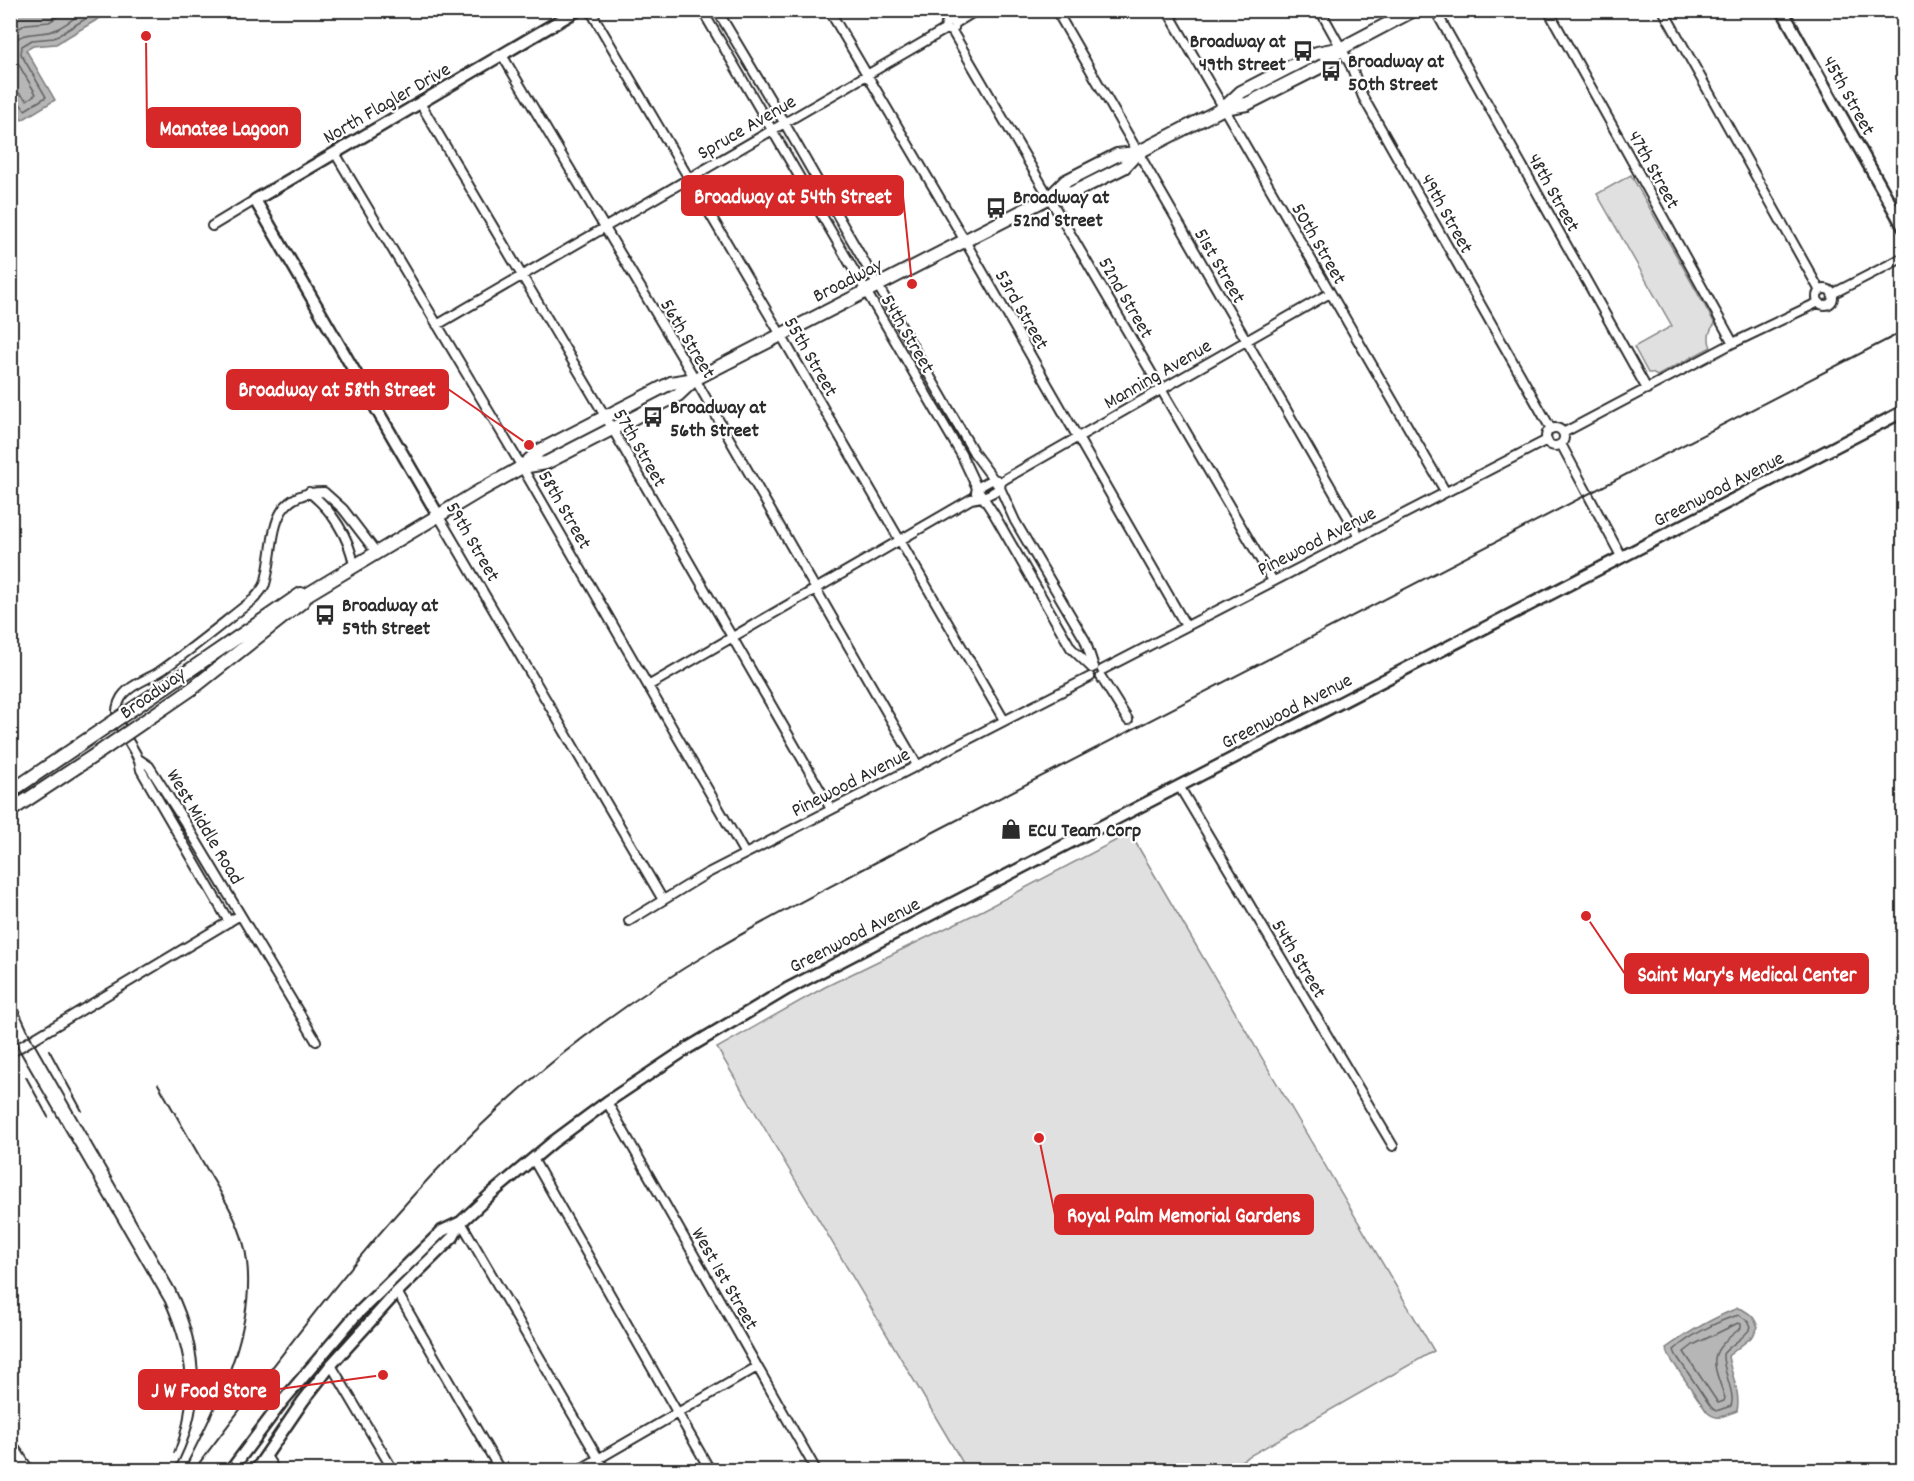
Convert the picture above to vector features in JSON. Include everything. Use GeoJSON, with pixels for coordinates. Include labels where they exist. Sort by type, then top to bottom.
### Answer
{"type":"FeatureCollection","features":[{"type":"Feature","properties":{"kind":"main road","name":"North Flagler Drive"},"geometry":{"type":"LineString","coordinates":[[255,200],[578,10]]}},
{"type":"Feature","properties":{"kind":"main road","name":"Broadway"},"geometry":{"type":"LineString","coordinates":[[10,810],[193,688],[302,602],[308,594],[522,467],[539,451],[671,383],[694,379],[1050,197],[1072,193],[1124,167],[1137,153],[1224,108],[1240,92],[1317,53],[1342,48],[1414,10]]}},
{"type":"Feature","properties":{"kind":"main road","name":"45th Street"},"geometry":{"type":"LineString","coordinates":[[1782,10],[1904,228]]}},
{"type":"Feature","properties":{"kind":"main road","name":"59th Street"},"geometry":{"type":"LineString","coordinates":[[255,200],[438,515]]}},
{"type":"Feature","properties":{"kind":"main road","name":"Broadway"},"geometry":{"type":"LineString","coordinates":[[522,467],[546,463],[678,395],[694,379]]}},
{"type":"Feature","properties":{"kind":"main road","name":"Greenwood Avenue"},"geometry":{"type":"LineString","coordinates":[[461,1222],[533,1159],[607,1102],[688,1047],[787,989],[1904,411]]}},
{"type":"Feature","properties":{"kind":"main road","name":"Broadway"},"geometry":{"type":"LineString","coordinates":[[10,792],[300,594],[308,594]]}},
{"type":"Feature","properties":{"kind":"main road"},"geometry":{"type":"LineString","coordinates":[[256,1470],[303,1401],[332,1365],[397,1292],[453,1237],[461,1222]]}},
{"type":"Feature","properties":{"kind":"main road"},"geometry":{"type":"LineString","coordinates":[[231,1470],[282,1402],[355,1316],[442,1231],[461,1222]]}},
{"type":"Feature","properties":{"kind":"street","name":"55th Street"},"geometry":{"type":"LineString","coordinates":[[590,10],[1004,720]]}},
{"type":"Feature","properties":{"kind":"street","name":"54th Street"},"geometry":{"type":"LineString","coordinates":[[702,10],[771,132],[961,454],[977,488],[1071,648],[1097,671]]}},
{"type":"Feature","properties":{"kind":"street","name":"54th Street"},"geometry":{"type":"LineString","coordinates":[[717,10],[974,453],[993,478]]}},
{"type":"Feature","properties":{"kind":"street","name":"53rd Street"},"geometry":{"type":"LineString","coordinates":[[829,10],[965,241],[1186,626]]}},
{"type":"Feature","properties":{"kind":"street","name":"52nd Street"},"geometry":{"type":"LineString","coordinates":[[941,10],[1273,581]]}},
{"type":"Feature","properties":{"kind":"street","name":"Spruce Avenue"},"geometry":{"type":"LineString","coordinates":[[437,325],[977,10]]}},
{"type":"Feature","properties":{"kind":"street","name":"51st Street"},"geometry":{"type":"LineString","coordinates":[[1056,10],[1359,536]]}},
{"type":"Feature","properties":{"kind":"street","name":"50th Street"},"geometry":{"type":"LineString","coordinates":[[1167,10],[1445,492]]}},
{"type":"Feature","properties":{"kind":"street","name":"49th Street"},"geometry":{"type":"LineString","coordinates":[[1320,10],[1351,66],[1363,97],[1551,429]]}},
{"type":"Feature","properties":{"kind":"street","name":"48th Street"},"geometry":{"type":"LineString","coordinates":[[1435,10],[1647,389]]}},
{"type":"Feature","properties":{"kind":"street","name":"47th Street"},"geometry":{"type":"LineString","coordinates":[[1548,10],[1733,344]]}},
{"type":"Feature","properties":{"kind":"street"},"geometry":{"type":"LineString","coordinates":[[1663,10],[1820,291]]}},
{"type":"Feature","properties":{"kind":"street","name":"56th Street"},"geometry":{"type":"LineString","coordinates":[[502,55],[694,379],[917,765]]}},
{"type":"Feature","properties":{"kind":"street","name":"57th Street"},"geometry":{"type":"LineString","coordinates":[[420,103],[612,428],[831,809]]}},
{"type":"Feature","properties":{"kind":"street","name":"58th Street"},"geometry":{"type":"LineString","coordinates":[[335,153],[522,467],[745,854]]}},
{"type":"Feature","properties":{"kind":"street","name":"North Flagler Drive"},"geometry":{"type":"LineString","coordinates":[[212,226],[255,200]]}},
{"type":"Feature","properties":{"kind":"street"},"geometry":{"type":"LineString","coordinates":[[1832,294],[1904,257]]}},
{"type":"Feature","properties":{"kind":"street"},"geometry":{"type":"LineString","coordinates":[[1820,291],[1827,290],[1832,294]]}},
{"type":"Feature","properties":{"kind":"street"},"geometry":{"type":"LineString","coordinates":[[1820,291],[1817,295],[1819,302],[1823,305],[1832,301],[1832,294]]}},
{"type":"Feature","properties":{"kind":"street","name":"Manning Avenue"},"geometry":{"type":"LineString","coordinates":[[983,498],[1000,485],[1077,438],[1330,293]]}},
{"type":"Feature","properties":{"kind":"street"},"geometry":{"type":"LineString","coordinates":[[1563,433],[1819,302]]}},
{"type":"Feature","properties":{"kind":"street"},"geometry":{"type":"LineString","coordinates":[[1551,429],[1559,429],[1563,433],[1564,439],[1561,444],[1553,446],[1547,440],[1546,435],[1551,429]]}},
{"type":"Feature","properties":{"kind":"street","name":"Pinewood Avenue"},"geometry":{"type":"LineString","coordinates":[[629,921],[706,874],[1090,677],[1090,671],[1097,671],[1547,440]]}},
{"type":"Feature","properties":{"kind":"street"},"geometry":{"type":"LineString","coordinates":[[1561,444],[1622,558]]}},
{"type":"Feature","properties":{"kind":"street"},"geometry":{"type":"LineString","coordinates":[[973,498],[977,488],[993,478],[1000,485]]}},
{"type":"Feature","properties":{"kind":"street","name":"54th Street"},"geometry":{"type":"LineString","coordinates":[[1000,485],[1015,521],[1085,640],[1097,671],[1128,720]]}},
{"type":"Feature","properties":{"kind":"street"},"geometry":{"type":"LineString","coordinates":[[309,492],[319,500],[339,527],[351,548],[354,565]]}},
{"type":"Feature","properties":{"kind":"street"},"geometry":{"type":"LineString","coordinates":[[140,760],[119,724],[117,710],[124,694],[159,672],[255,599],[265,585],[277,521],[284,508],[302,494],[324,492],[344,508],[376,552]]}},
{"type":"Feature","properties":{"kind":"street"},"geometry":{"type":"LineString","coordinates":[[648,686],[973,498],[983,498]]}},
{"type":"Feature","properties":{"kind":"street","name":"59th Street"},"geometry":{"type":"LineString","coordinates":[[438,515],[663,900]]}},
{"type":"Feature","properties":{"kind":"street","name":"West Middle Road"},"geometry":{"type":"LineString","coordinates":[[140,760],[149,766],[186,824],[316,1041]]}},
{"type":"Feature","properties":{"kind":"street","name":"West Middle Road"},"geometry":{"type":"LineString","coordinates":[[140,760],[141,770],[229,922]]}},
{"type":"Feature","properties":{"kind":"street","name":"54th Street"},"geometry":{"type":"LineString","coordinates":[[1179,786],[1393,1146]]}},
{"type":"Feature","properties":{"kind":"street"},"geometry":{"type":"LineString","coordinates":[[10,1053],[240,915]]}},
{"type":"Feature","properties":{"kind":"street","name":"West 1st Street"},"geometry":{"type":"LineString","coordinates":[[607,1102],[816,1470]]}},
{"type":"Feature","properties":{"kind":"street"},"geometry":{"type":"LineString","coordinates":[[533,1159],[710,1470]]}},
{"type":"Feature","properties":{"kind":"street"},"geometry":{"type":"LineString","coordinates":[[461,1222],[605,1470]]}},
{"type":"Feature","properties":{"kind":"street"},"geometry":{"type":"LineString","coordinates":[[397,1292],[500,1470]]}},
{"type":"Feature","properties":{"kind":"street"},"geometry":{"type":"LineString","coordinates":[[332,1365],[393,1470]]}},
{"type":"Feature","properties":{"kind":"street"},"geometry":{"type":"LineString","coordinates":[[579,1470],[758,1367]]}},
{"type":"Feature","properties":{"kind":"street"},"geometry":{"type":"LineString","coordinates":[[10,1442],[29,1470]]}},
{"type":"Feature","properties":{"kind":"street"},"geometry":{"type":"LineString","coordinates":[[266,1456],[275,1470]]}},
{"type":"Feature","properties":{"kind":"shaded area"},"geometry":{"type":"Polygon","coordinates":[[[1631,175],[1715,324],[1709,335],[1711,347],[1657,376],[1648,373],[1634,347],[1672,326],[1597,194],[1631,175]]]}},
{"type":"Feature","properties":{"kind":"shaded area"},"geometry":{"type":"Polygon","coordinates":[[[1130,833],[1434,1351],[1225,1470],[967,1470],[717,1048],[825,987],[983,910],[1130,833]]]}},
{"type":"Feature","properties":{"kind":"water"},"geometry":{"type":"Polygon","coordinates":[[[10,11],[112,11],[56,44],[33,46],[26,50],[55,100],[22,120],[11,100],[10,11]]]}},
{"type":"Feature","properties":{"kind":"water"},"geometry":{"type":"Polygon","coordinates":[[[1738,1308],[1751,1315],[1758,1327],[1753,1336],[1728,1356],[1737,1390],[1737,1411],[1714,1417],[1707,1412],[1670,1358],[1666,1348],[1719,1316],[1738,1308]]]}},
{"type":"Feature","properties":{"kind":"railway"},"geometry":{"type":"LineString","coordinates":[[194,1470],[358,1259],[446,1160],[544,1069],[606,1020],[649,990],[738,936],[897,851],[1904,331]]}},
{"type":"Feature","properties":{"kind":"railway"},"geometry":{"type":"LineString","coordinates":[[10,992],[32,1040],[175,1289],[185,1312],[192,1334],[198,1380],[192,1425],[185,1448],[174,1470]]}},
{"type":"Feature","properties":{"kind":"railway"},"geometry":{"type":"LineString","coordinates":[[10,1034],[165,1302],[173,1321],[186,1376],[185,1414],[174,1453]]}},
{"type":"Feature","properties":{"kind":"railway"},"geometry":{"type":"LineString","coordinates":[[49,1050],[82,1111]]}},
{"type":"Feature","properties":{"kind":"railway"},"geometry":{"type":"LineString","coordinates":[[26,1077],[48,1117]]}},
{"type":"Feature","properties":{"kind":"railway"},"geometry":{"type":"LineString","coordinates":[[158,1084],[233,1216],[244,1245],[248,1273],[247,1301],[234,1359],[211,1415],[186,1466]]}},
{"type":"Feature","properties":{"kind":"place","name":"Manatee Lagoon"},"geometry":{"type":"Point","coordinates":[146,36]}},
{"type":"Feature","properties":{"kind":"place","name":"Broadway at 49th Street"},"geometry":{"type":"Point","coordinates":[1303,51]}},
{"type":"Feature","properties":{"kind":"place","name":"Broadway at 50th Street"},"geometry":{"type":"Point","coordinates":[1331,71]}},
{"type":"Feature","properties":{"kind":"place","name":"Broadway at 52nd Street"},"geometry":{"type":"Point","coordinates":[996,208]}},
{"type":"Feature","properties":{"kind":"place","name":"Broadway at 54th Street"},"geometry":{"type":"Point","coordinates":[912,284]}},
{"type":"Feature","properties":{"kind":"place","name":"Broadway at 56th Street"},"geometry":{"type":"Point","coordinates":[653,417]}},
{"type":"Feature","properties":{"kind":"place","name":"Broadway at 58th Street"},"geometry":{"type":"Point","coordinates":[529,445]}},
{"type":"Feature","properties":{"kind":"place","name":"Broadway at 59th Street"},"geometry":{"type":"Point","coordinates":[325,615]}},
{"type":"Feature","properties":{"kind":"place","name":"ECU Team Corp"},"geometry":{"type":"Point","coordinates":[1011,829]}},
{"type":"Feature","properties":{"kind":"place","name":"Saint Mary's Medical Center"},"geometry":{"type":"Point","coordinates":[1586,916]}},
{"type":"Feature","properties":{"kind":"place","name":"Royal Palm Memorial Gardens"},"geometry":{"type":"Point","coordinates":[1039,1138]}},
{"type":"Feature","properties":{"kind":"place","name":"J W Food Store"},"geometry":{"type":"Point","coordinates":[383,1375]}}]}
